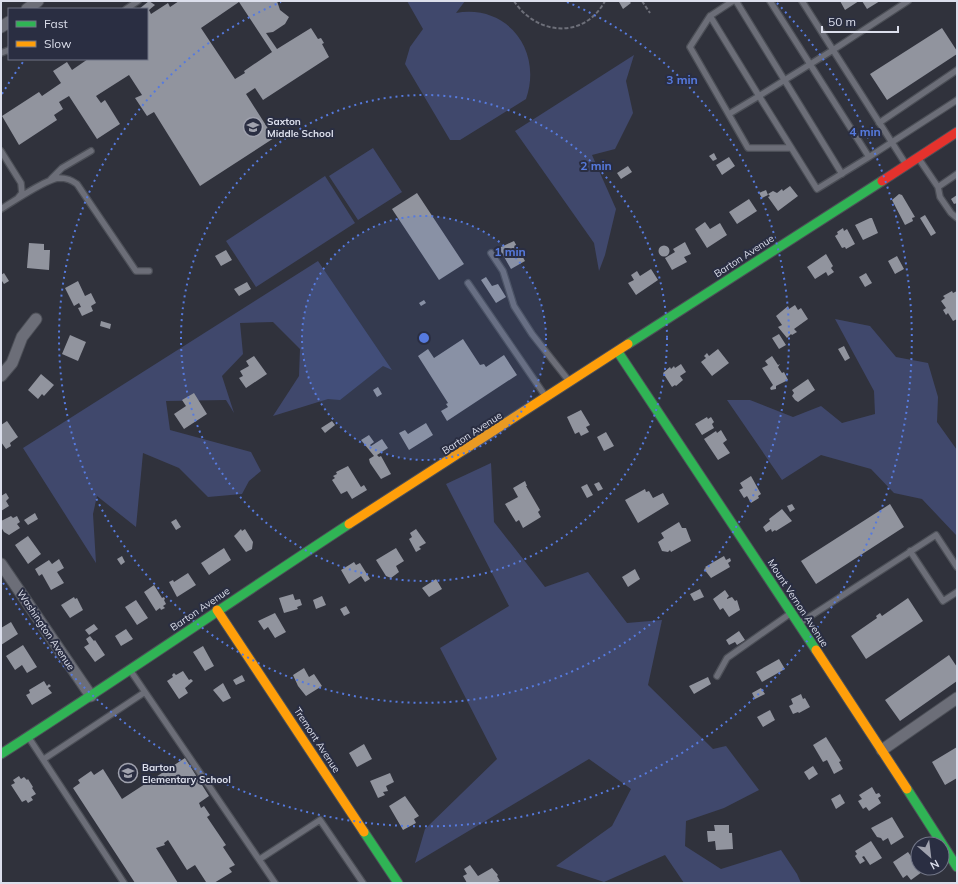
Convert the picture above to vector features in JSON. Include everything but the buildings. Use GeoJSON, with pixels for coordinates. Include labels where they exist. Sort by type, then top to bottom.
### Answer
{"type":"FeatureCollection","features":[{"type":"Feature","properties":{"kind":"street"},"geometry":{"type":"LineString","coordinates":[[28,8],[38,1]]}},
{"type":"Feature","properties":{"kind":"street","name":"Barton Avenue"},"geometry":{"type":"LineString","coordinates":[[1,754],[130,670],[217,610],[957,132]]}},
{"type":"Feature","properties":{"kind":"street"},"geometry":{"type":"LineString","coordinates":[[1,376],[12,363],[22,338],[36,319]]}},
{"type":"Feature","properties":{"kind":"street","name":"Mount Vernon Avenue"},"geometry":{"type":"LineString","coordinates":[[618,352],[882,750],[957,867]]}},
{"type":"Feature","properties":{"kind":"street","name":"Washington Avenue"},"geometry":{"type":"LineString","coordinates":[[1,564],[91,696]]}},
{"type":"Feature","properties":{"kind":"street","name":"Tremont Avenue"},"geometry":{"type":"LineString","coordinates":[[217,610],[395,882]]}},
{"type":"Feature","properties":{"kind":"street"},"geometry":{"type":"LineString","coordinates":[[882,750],[957,698]]}},
{"type":"Feature","properties":{"kind":"lane"},"geometry":{"type":"LineString","coordinates":[[128,8],[138,1]]}},
{"type":"Feature","properties":{"kind":"lane"},"geometry":{"type":"LineString","coordinates":[[791,148],[748,148],[690,47],[710,16],[734,1],[842,174]]}},
{"type":"Feature","properties":{"kind":"lane"},"geometry":{"type":"LineString","coordinates":[[770,1],[869,157]]}},
{"type":"Feature","properties":{"kind":"lane"},"geometry":{"type":"LineString","coordinates":[[802,1],[906,165]]}},
{"type":"Feature","properties":{"kind":"lane"},"geometry":{"type":"LineString","coordinates":[[729,114],[833,50],[908,1]]}},
{"type":"Feature","properties":{"kind":"lane"},"geometry":{"type":"LineString","coordinates":[[710,16],[758,96],[817,188],[842,174],[957,100]]}},
{"type":"Feature","properties":{"kind":"lane"},"geometry":{"type":"LineString","coordinates":[[879,123],[957,70]]}},
{"type":"Feature","properties":{"kind":"lane"},"geometry":{"type":"LineString","coordinates":[[1,151],[21,183],[22,193],[17,200]]}},
{"type":"Feature","properties":{"kind":"lane"},"geometry":{"type":"LineString","coordinates":[[49,182],[62,168],[91,151]]}},
{"type":"Feature","properties":{"kind":"lane"},"geometry":{"type":"LineString","coordinates":[[918,157],[938,187],[940,197],[950,213],[957,218]]}},
{"type":"Feature","properties":{"kind":"lane"},"geometry":{"type":"LineString","coordinates":[[938,187],[957,174]]}},
{"type":"Feature","properties":{"kind":"lane"},"geometry":{"type":"LineString","coordinates":[[1,209],[49,182],[58,178],[67,178],[77,184],[136,271],[150,271]]}},
{"type":"Feature","properties":{"kind":"lane"},"geometry":{"type":"LineString","coordinates":[[490,253],[503,271],[514,306],[546,354],[558,365],[570,383]]}},
{"type":"Feature","properties":{"kind":"lane"},"geometry":{"type":"LineString","coordinates":[[468,283],[547,398]]}},
{"type":"Feature","properties":{"kind":"lane"},"geometry":{"type":"LineString","coordinates":[[798,624],[936,535],[957,567]]}},
{"type":"Feature","properties":{"kind":"lane"},"geometry":{"type":"LineString","coordinates":[[910,551],[943,601],[957,592]]}},
{"type":"Feature","properties":{"kind":"lane"},"geometry":{"type":"LineString","coordinates":[[716,676],[727,658],[791,613]]}},
{"type":"Feature","properties":{"kind":"lane"},"geometry":{"type":"LineString","coordinates":[[130,670],[275,883]]}},
{"type":"Feature","properties":{"kind":"lane"},"geometry":{"type":"LineString","coordinates":[[44,759],[145,692]]}},
{"type":"Feature","properties":{"kind":"lane"},"geometry":{"type":"LineString","coordinates":[[28,737],[44,759],[124,883]]}},
{"type":"Feature","properties":{"kind":"lane"},"geometry":{"type":"LineString","coordinates":[[260,860],[320,820],[364,883]]}},
{"type":"Feature","properties":{"kind":"path"},"geometry":{"type":"LineString","coordinates":[[514,1],[525,16],[541,25],[558,29],[574,27],[590,19],[601,8],[605,1]]}},
{"type":"Feature","properties":{"kind":"path"},"geometry":{"type":"LineString","coordinates":[[642,1],[650,13]]}},
{"type":"Feature","properties":{"kind":"shaded area"},"geometry":{"type":"Polygon","coordinates":[[[407,1],[465,1],[456,13],[474,12],[491,16],[505,23],[516,34],[525,48],[529,64],[530,81],[526,99],[460,140],[450,140],[405,64],[410,47],[423,29],[407,1]]]}},
{"type":"Feature","properties":{"kind":"shaded area"},"geometry":{"type":"Polygon","coordinates":[[[634,55],[626,81],[633,113],[615,149],[592,155],[616,209],[605,255],[599,271],[594,243],[515,131],[634,55]]]}},
{"type":"Feature","properties":{"kind":"shaded area"},"geometry":{"type":"Polygon","coordinates":[[[373,148],[402,192],[358,220],[329,176],[373,148]]]}},
{"type":"Feature","properties":{"kind":"shaded area"},"geometry":{"type":"Polygon","coordinates":[[[325,176],[355,223],[256,287],[226,241],[325,176]]]}},
{"type":"Feature","properties":{"kind":"shaded area"},"geometry":{"type":"Polygon","coordinates":[[[318,261],[392,370],[383,366],[340,400],[328,399],[273,416],[299,376],[300,349],[273,322],[240,323],[243,354],[222,376],[234,413],[226,400],[166,401],[170,430],[251,452],[261,471],[249,481],[242,494],[208,497],[179,468],[143,453],[136,527],[97,496],[93,514],[96,563],[23,448],[318,261]]]}},
{"type":"Feature","properties":{"kind":"shaded area"},"geometry":{"type":"Polygon","coordinates":[[[835,319],[870,326],[896,357],[928,363],[938,397],[937,422],[957,450],[956,535],[922,499],[894,493],[871,469],[821,455],[782,480],[727,400],[750,400],[793,417],[821,406],[842,423],[875,414],[874,391],[835,319]]]}},
{"type":"Feature","properties":{"kind":"shaded area"},"geometry":{"type":"Polygon","coordinates":[[[491,463],[494,522],[545,587],[588,572],[627,623],[662,620],[648,685],[713,749],[726,746],[759,790],[724,808],[686,821],[685,846],[721,869],[781,850],[797,874],[801,883],[684,883],[665,855],[604,882],[556,866],[612,826],[631,789],[589,759],[415,863],[425,829],[497,759],[440,648],[509,606],[446,484],[491,463]]]}},
{"type":"Feature","properties":{"kind":"traffic: fast"},"geometry":{"type":"LineString","coordinates":[[628,344],[882,181]]}},
{"type":"Feature","properties":{"kind":"traffic: fast"},"geometry":{"type":"LineString","coordinates":[[618,352],[816,650]]}},
{"type":"Feature","properties":{"kind":"traffic: fast"},"geometry":{"type":"LineString","coordinates":[[1,754],[349,524]]}},
{"type":"Feature","properties":{"kind":"traffic: fast"},"geometry":{"type":"LineString","coordinates":[[907,789],[957,867]]}},
{"type":"Feature","properties":{"kind":"traffic: fast"},"geometry":{"type":"LineString","coordinates":[[364,832],[398,883]]}},
{"type":"Feature","properties":{"kind":"traffic: slow"},"geometry":{"type":"LineString","coordinates":[[349,524],[628,344]]}},
{"type":"Feature","properties":{"kind":"traffic: slow"},"geometry":{"type":"LineString","coordinates":[[217,610],[364,832]]}},
{"type":"Feature","properties":{"kind":"traffic: slow"},"geometry":{"type":"LineString","coordinates":[[816,650],[907,789]]}},
{"type":"Feature","properties":{"kind":"traffic: jam"},"geometry":{"type":"LineString","coordinates":[[882,181],[957,132]]}},
{"type":"Feature","properties":{"kind":"place","name":"Saxton Middle School"},"geometry":{"type":"Point","coordinates":[253,127]}},
{"type":"Feature","properties":{"kind":"place","name":"Barton Elementary School"},"geometry":{"type":"Point","coordinates":[128,773]}}]}
